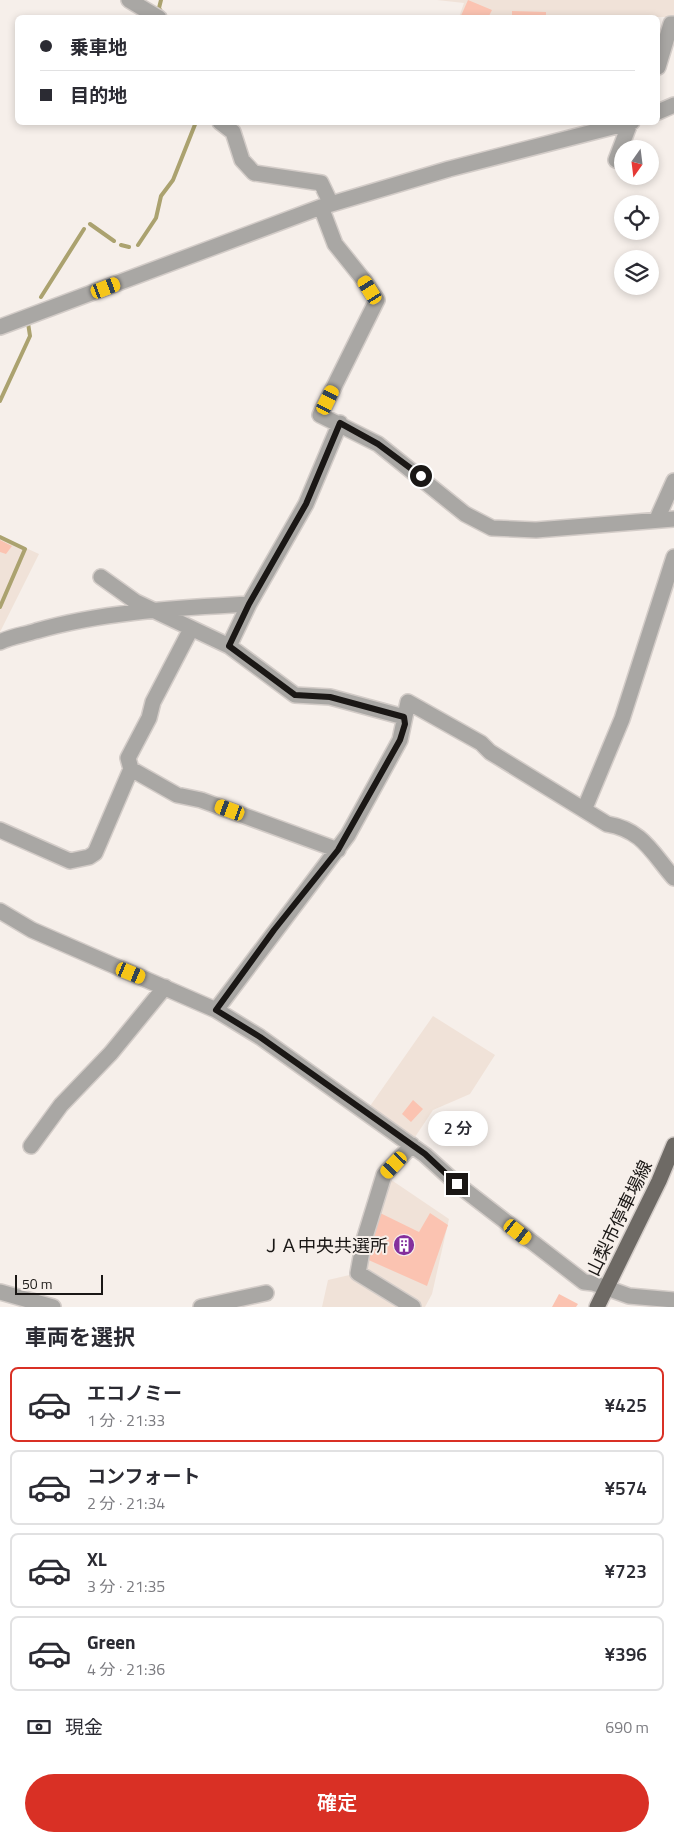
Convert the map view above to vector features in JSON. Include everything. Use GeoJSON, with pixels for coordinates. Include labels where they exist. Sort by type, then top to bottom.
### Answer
{"type":"FeatureCollection","features":[{"type":"Feature","properties":{"kind":"main road","name":"山梨市停車場線"},"geometry":{"type":"LineString","coordinates":[[597,1307],[659,1181],[674,1144]]}},
{"type":"Feature","properties":{"kind":"street"},"geometry":{"type":"LineString","coordinates":[[129,0],[154,15]]}},
{"type":"Feature","properties":{"kind":"street"},"geometry":{"type":"LineString","coordinates":[[660,60],[671,24],[674,24]]}},
{"type":"Feature","properties":{"kind":"street"},"geometry":{"type":"LineString","coordinates":[[660,111],[674,105]]}},
{"type":"Feature","properties":{"kind":"street"},"geometry":{"type":"LineString","coordinates":[[224,125],[233,132],[242,160],[254,173],[321,183],[335,244],[377,300],[320,415],[340,423],[378,444],[465,514],[492,528],[536,530],[674,519]]}},
{"type":"Feature","properties":{"kind":"street"},"geometry":{"type":"LineString","coordinates":[[0,326],[326,206],[449,169],[623,125]]}},
{"type":"Feature","properties":{"kind":"street"},"geometry":{"type":"LineString","coordinates":[[624,140],[630,125]]}},
{"type":"Feature","properties":{"kind":"street"},"geometry":{"type":"LineString","coordinates":[[229,646],[249,604],[306,504],[340,423]]}},
{"type":"Feature","properties":{"kind":"street"},"geometry":{"type":"LineString","coordinates":[[657,519],[674,481]]}},
{"type":"Feature","properties":{"kind":"street"},"geometry":{"type":"LineString","coordinates":[[584,810],[622,719],[674,557]]}},
{"type":"Feature","properties":{"kind":"street"},"geometry":{"type":"LineString","coordinates":[[101,577],[136,602],[229,646],[295,695],[330,697],[404,717]]}},
{"type":"Feature","properties":{"kind":"street"},"geometry":{"type":"LineString","coordinates":[[0,642],[54,626],[105,616],[249,604]]}},
{"type":"Feature","properties":{"kind":"street"},"geometry":{"type":"LineString","coordinates":[[0,830],[70,861],[89,857],[95,852],[131,769],[128,758],[148,718],[153,702],[191,629]]}},
{"type":"Feature","properties":{"kind":"street"},"geometry":{"type":"LineString","coordinates":[[216,1010],[274,930],[338,850],[400,740],[405,724],[404,717],[408,702],[428,712],[607,824],[625,827],[649,846],[674,878]]}},
{"type":"Feature","properties":{"kind":"street"},"geometry":{"type":"LineString","coordinates":[[131,769],[176,795],[200,800],[338,850]]}},
{"type":"Feature","properties":{"kind":"street"},"geometry":{"type":"LineString","coordinates":[[0,911],[32,930],[165,986],[216,1010],[260,1037],[412,1145],[457,1184],[584,1282],[607,1287],[629,1296],[674,1300]]}},
{"type":"Feature","properties":{"kind":"street"},"geometry":{"type":"LineString","coordinates":[[32,1146],[61,1105],[111,1053],[165,986]]}},
{"type":"Feature","properties":{"kind":"street"},"geometry":{"type":"LineString","coordinates":[[412,1145],[384,1175],[364,1240],[358,1273],[413,1307]]}},
{"type":"Feature","properties":{"kind":"street"},"geometry":{"type":"LineString","coordinates":[[0,1292],[53,1307]]}},
{"type":"Feature","properties":{"kind":"street"},"geometry":{"type":"LineString","coordinates":[[201,1307],[266,1293]]}},
{"type":"Feature","properties":{"kind":"shaded area"},"geometry":{"type":"Polygon","coordinates":[[[437,0],[674,0],[674,17],[660,17],[660,15],[460,15],[464,3],[437,0]]]}},
{"type":"Feature","properties":{"kind":"shaded area"},"geometry":{"type":"Polygon","coordinates":[[[0,536],[39,554],[0,632],[0,536]]]}},
{"type":"Feature","properties":{"kind":"shaded area"},"geometry":{"type":"Polygon","coordinates":[[[433,1016],[495,1055],[470,1094],[433,1110],[413,1140],[368,1109],[433,1016]]]}},
{"type":"Feature","properties":{"kind":"shaded area"},"geometry":{"type":"Polygon","coordinates":[[[384,1175],[449,1219],[432,1294],[425,1307],[322,1307],[328,1280],[358,1273],[384,1175]]]}},
{"type":"Feature","properties":{"kind":"building"},"geometry":{"type":"Polygon","coordinates":[[[468,0],[492,10],[490,15],[461,15],[468,0]]]}},
{"type":"Feature","properties":{"kind":"building"},"geometry":{"type":"Polygon","coordinates":[[[512,11],[546,12],[546,15],[512,15],[512,11]]]}},
{"type":"Feature","properties":{"kind":"building"},"geometry":{"type":"Polygon","coordinates":[[[0,540],[12,546],[6,554],[0,552],[0,540]]]}},
{"type":"Feature","properties":{"kind":"building"},"geometry":{"type":"Polygon","coordinates":[[[413,1100],[423,1109],[411,1122],[402,1114],[413,1100]]]}},
{"type":"Feature","properties":{"kind":"building","name":"ＪＡ中央共選所"},"geometry":{"type":"Polygon","coordinates":[[[376,1211],[419,1232],[430,1213],[448,1225],[427,1286],[364,1258],[376,1211]]]}},
{"type":"Feature","properties":{"kind":"building"},"geometry":{"type":"Polygon","coordinates":[[[559,1294],[578,1304],[576,1307],[552,1307],[559,1294]]]}},
{"type":"Feature","properties":{"kind":"waterway"},"geometry":{"type":"LineString","coordinates":[[161,0],[159,8],[162,13]]}},
{"type":"Feature","properties":{"kind":"waterway"},"geometry":{"type":"LineString","coordinates":[[138,245],[156,218],[161,196],[173,180],[195,125]]}},
{"type":"Feature","properties":{"kind":"waterway"},"geometry":{"type":"LineString","coordinates":[[90,224],[114,241]]}},
{"type":"Feature","properties":{"kind":"waterway"},"geometry":{"type":"LineString","coordinates":[[41,297],[84,229]]}},
{"type":"Feature","properties":{"kind":"waterway"},"geometry":{"type":"LineString","coordinates":[[121,245],[129,247]]}},
{"type":"Feature","properties":{"kind":"waterway"},"geometry":{"type":"LineString","coordinates":[[0,401],[30,336],[28,323]]}},
{"type":"Feature","properties":{"kind":"waterway"},"geometry":{"type":"LineString","coordinates":[[0,537],[25,549],[0,607]]}},
{"type":"Feature","properties":{"kind":"place","name":"ＪＡ中央共選所"},"geometry":{"type":"Point","coordinates":[404,1245]}},
{"type":"Feature","properties":{"kind":"route"},"geometry":{"type":"LineString","coordinates":[[421,476],[378,444],[340,423],[306,504],[249,604],[229,646],[251,661],[260,671],[295,695],[330,697],[362,704],[404,717],[405,724],[400,740],[348,835],[306,892],[274,930],[216,1010],[260,1037],[425,1154],[457,1184]]}}]}
